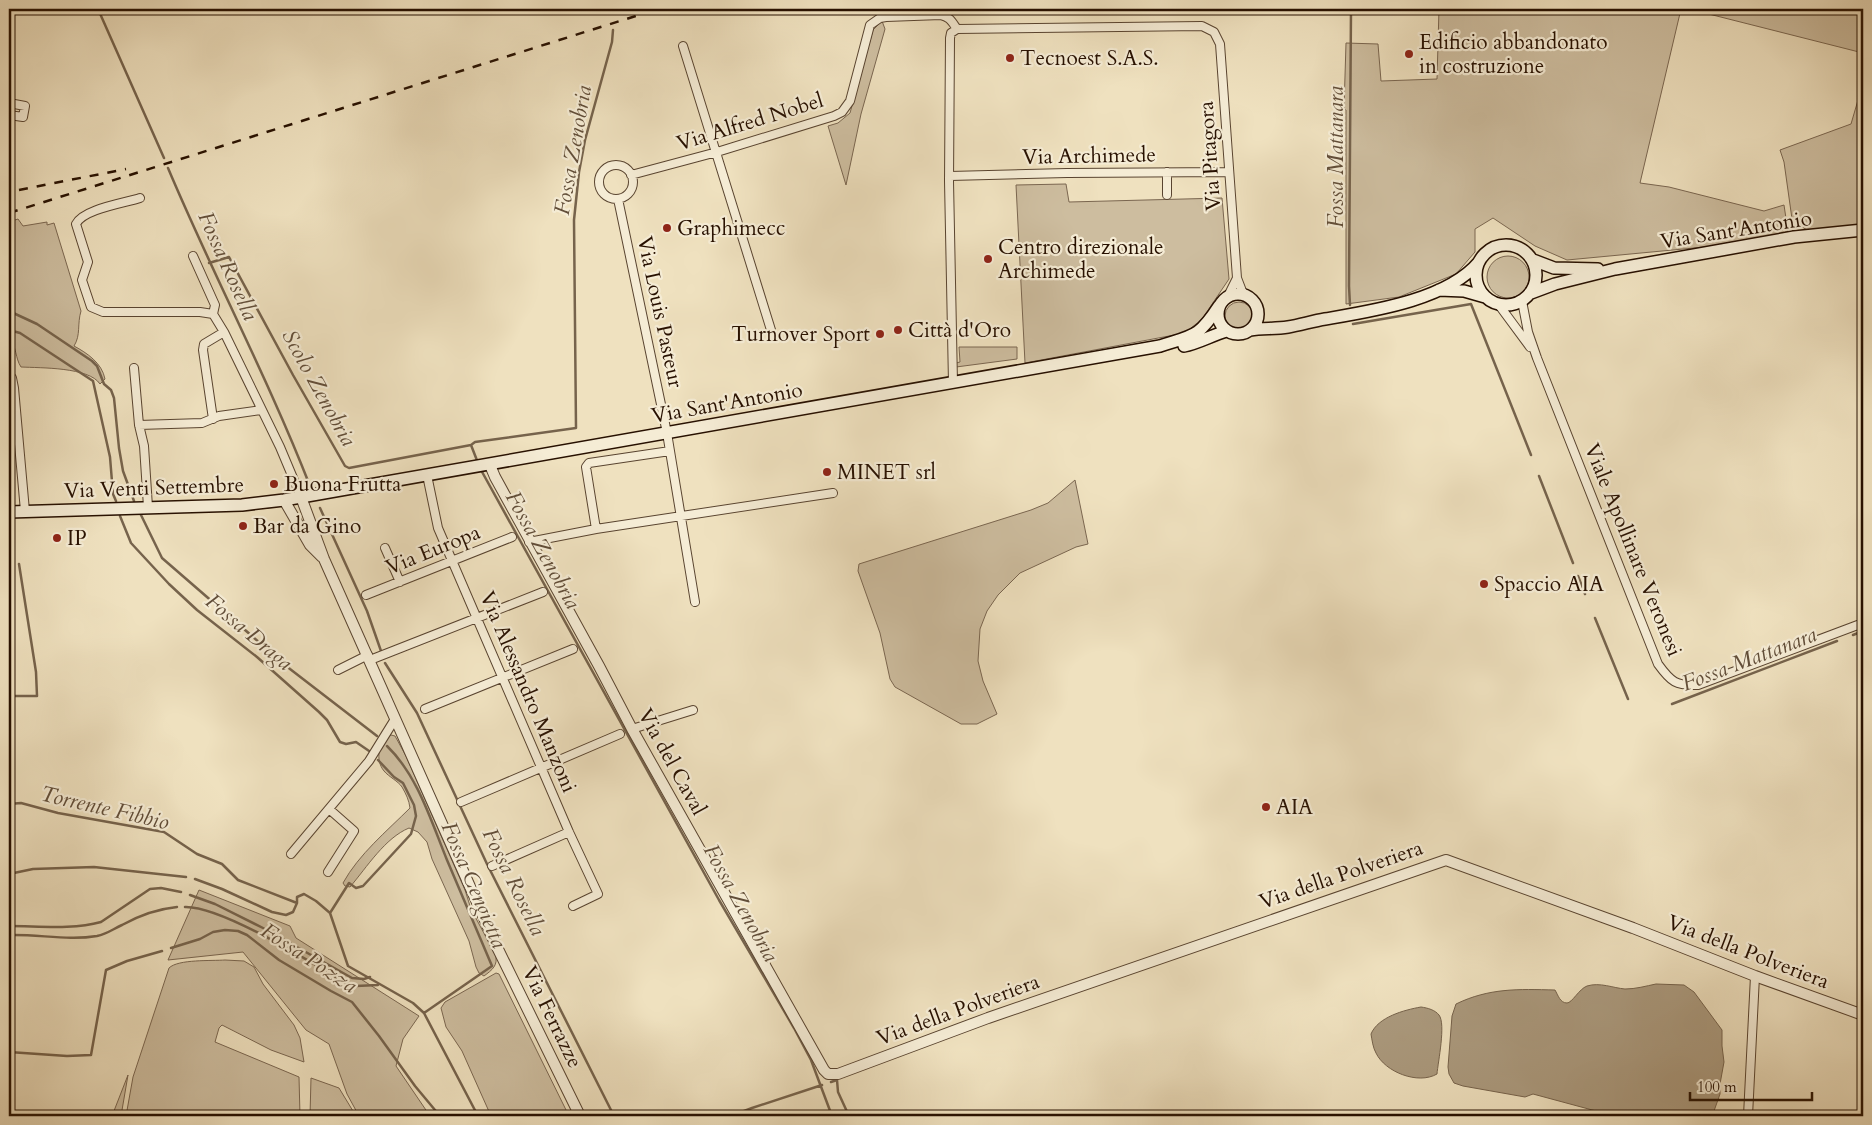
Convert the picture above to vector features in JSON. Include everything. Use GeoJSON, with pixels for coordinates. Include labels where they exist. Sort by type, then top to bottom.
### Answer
{"type":"FeatureCollection","features":[{"type":"Feature","properties":{"kind":"main road","name":"Via Sant'Antonio"},"geometry":{"type":"LineString","coordinates":[[1522,301],[1532,292],[1554,284],[1615,269],[1794,237],[1863,230]]}},
{"type":"Feature","properties":{"kind":"main road","name":"Via Sant'Antonio"},"geometry":{"type":"LineString","coordinates":[[1160,346],[1182,347],[1194,344],[1212,334],[1227,331],[1236,334],[1250,330],[1289,327],[1385,308],[1437,290],[1466,276],[1484,254],[1492,248],[1501,245],[1519,247],[1527,252],[1533,260],[1554,268],[1615,269]]}},
{"type":"Feature","properties":{"kind":"main road"},"geometry":{"type":"LineString","coordinates":[[1532,292],[1537,276],[1533,260]]}},
{"type":"Feature","properties":{"kind":"main road"},"geometry":{"type":"LineString","coordinates":[[1479,262],[1476,276],[1477,284],[1485,297]]}},
{"type":"Feature","properties":{"kind":"main road","name":"Via Sant'Antonio"},"geometry":{"type":"LineString","coordinates":[[1437,290],[1464,291],[1485,297],[1499,305]]}},
{"type":"Feature","properties":{"kind":"main road"},"geometry":{"type":"LineString","coordinates":[[1228,296],[1237,293],[1246,295]]}},
{"type":"Feature","properties":{"kind":"main road","name":"Via Sant'Antonio"},"geometry":{"type":"LineString","coordinates":[[1246,295],[1270,319],[1309,322]]}},
{"type":"Feature","properties":{"kind":"main road","name":"Via Sant'Antonio"},"geometry":{"type":"LineString","coordinates":[[300,497],[1160,346],[1192,336],[1204,328],[1228,296]]}},
{"type":"Feature","properties":{"kind":"main road"},"geometry":{"type":"LineString","coordinates":[[1499,305],[1507,306],[1522,301]]}},
{"type":"Feature","properties":{"kind":"main road"},"geometry":{"type":"LineString","coordinates":[[1250,330],[1257,322],[1257,305]]}},
{"type":"Feature","properties":{"kind":"main road"},"geometry":{"type":"LineString","coordinates":[[1219,306],[1220,322],[1227,331]]}},
{"type":"Feature","properties":{"kind":"main road","name":"Via Venti Settembre"},"geometry":{"type":"LineString","coordinates":[[9,512],[242,505],[300,497]]}},
{"type":"Feature","properties":{"kind":"street","name":"Via Alfred Nobel"},"geometry":{"type":"LineString","coordinates":[[631,175],[717,152],[842,112],[850,101],[870,25],[880,18],[941,15],[947,16],[957,29]]}},
{"type":"Feature","properties":{"kind":"street","name":"Via Pitagora"},"geometry":{"type":"LineString","coordinates":[[957,29],[1202,26],[1214,32],[1220,44],[1237,278],[1246,295]]}},
{"type":"Feature","properties":{"kind":"street"},"geometry":{"type":"LineString","coordinates":[[953,383],[950,38],[951,33],[957,29]]}},
{"type":"Feature","properties":{"kind":"street"},"geometry":{"type":"LineString","coordinates":[[683,46],[771,330]]}},
{"type":"Feature","properties":{"kind":"street"},"geometry":{"type":"LineString","coordinates":[[9,104],[25,106],[23,117],[9,115]]}},
{"type":"Feature","properties":{"kind":"street"},"geometry":{"type":"LineString","coordinates":[[613,166],[624,167],[631,175],[632,186],[630,190],[618,199],[607,196],[599,182],[600,176],[613,166]]}},
{"type":"Feature","properties":{"kind":"street"},"geometry":{"type":"LineString","coordinates":[[1167,172],[1167,195]]}},
{"type":"Feature","properties":{"kind":"street","name":"Via Archimede"},"geometry":{"type":"LineString","coordinates":[[950,176],[1228,172]]}},
{"type":"Feature","properties":{"kind":"street"},"geometry":{"type":"LineString","coordinates":[[140,198],[90,212],[78,219],[76,224],[88,262],[82,280],[91,308],[103,312],[200,312],[213,314]]}},
{"type":"Feature","properties":{"kind":"street","name":"Via Louis Pasteur"},"geometry":{"type":"LineString","coordinates":[[618,199],[667,433],[695,602]]}},
{"type":"Feature","properties":{"kind":"street"},"geometry":{"type":"LineString","coordinates":[[193,256],[215,305],[213,314],[224,332],[280,447],[324,559]]}},
{"type":"Feature","properties":{"kind":"street"},"geometry":{"type":"LineString","coordinates":[[1228,296],[1237,278]]}},
{"type":"Feature","properties":{"kind":"street","name":"Viale Apollinare Veronesi"},"geometry":{"type":"LineString","coordinates":[[1522,301],[1528,332],[1535,352],[1658,664],[1666,675],[1676,683],[1698,685],[1863,623]]}},
{"type":"Feature","properties":{"kind":"street","name":"Viale Apollinare Veronesi"},"geometry":{"type":"LineString","coordinates":[[1499,305],[1535,352]]}},
{"type":"Feature","properties":{"kind":"street"},"geometry":{"type":"LineString","coordinates":[[213,419],[203,350],[204,344],[224,332]]}},
{"type":"Feature","properties":{"kind":"street"},"geometry":{"type":"LineString","coordinates":[[134,368],[139,425],[144,446],[148,508]]}},
{"type":"Feature","properties":{"kind":"street"},"geometry":{"type":"LineString","coordinates":[[9,374],[14,388],[25,511]]}},
{"type":"Feature","properties":{"kind":"street"},"geometry":{"type":"LineString","coordinates":[[139,425],[202,423],[219,416],[261,410]]}},
{"type":"Feature","properties":{"kind":"street"},"geometry":{"type":"LineString","coordinates":[[596,529],[586,468],[589,463],[670,451]]}},
{"type":"Feature","properties":{"kind":"street","name":"Via del Caval"},"geometry":{"type":"LineString","coordinates":[[490,465],[529,542],[632,729],[824,1070],[828,1074]]}},
{"type":"Feature","properties":{"kind":"street","name":"Via Alessandro Manzoni"},"geometry":{"type":"LineString","coordinates":[[427,475],[438,528],[569,832],[598,894],[573,906]]}},
{"type":"Feature","properties":{"kind":"street"},"geometry":{"type":"LineString","coordinates":[[529,542],[596,529],[680,518],[833,493]]}},
{"type":"Feature","properties":{"kind":"street"},"geometry":{"type":"LineString","coordinates":[[284,500],[310,545],[324,559]]}},
{"type":"Feature","properties":{"kind":"street","name":"Via Europa"},"geometry":{"type":"LineString","coordinates":[[366,595],[512,537]]}},
{"type":"Feature","properties":{"kind":"street"},"geometry":{"type":"LineString","coordinates":[[385,548],[400,582]]}},
{"type":"Feature","properties":{"kind":"street","name":"Via Ferrazze"},"geometry":{"type":"LineString","coordinates":[[324,559],[496,945],[580,1116]]}},
{"type":"Feature","properties":{"kind":"street"},"geometry":{"type":"LineString","coordinates":[[338,670],[543,592]]}},
{"type":"Feature","properties":{"kind":"street"},"geometry":{"type":"LineString","coordinates":[[425,709],[573,648]]}},
{"type":"Feature","properties":{"kind":"street"},"geometry":{"type":"LineString","coordinates":[[632,729],[693,710]]}},
{"type":"Feature","properties":{"kind":"street"},"geometry":{"type":"LineString","coordinates":[[291,854],[369,761],[395,719]]}},
{"type":"Feature","properties":{"kind":"street"},"geometry":{"type":"LineString","coordinates":[[461,802],[620,734]]}},
{"type":"Feature","properties":{"kind":"street"},"geometry":{"type":"LineString","coordinates":[[328,872],[354,831],[329,808]]}},
{"type":"Feature","properties":{"kind":"street"},"geometry":{"type":"LineString","coordinates":[[492,866],[569,832]]}},
{"type":"Feature","properties":{"kind":"street","name":"Via della Polveriera"},"geometry":{"type":"LineString","coordinates":[[828,1074],[838,1074],[988,1018],[1444,860],[1633,928],[1755,976],[1863,1015]]}},
{"type":"Feature","properties":{"kind":"street"},"geometry":{"type":"LineString","coordinates":[[1748,1116],[1755,976]]}},
{"type":"Feature","properties":{"kind":"shaded area"},"geometry":{"type":"Polygon","coordinates":[[[1439,9],[1681,9],[1640,183],[1669,187],[1764,211],[1784,205],[1788,232],[1715,246],[1567,260],[1535,246],[1493,218],[1475,229],[1475,252],[1456,274],[1399,297],[1346,304],[1346,110],[1344,109],[1346,43],[1378,44],[1381,81],[1437,79],[1439,9]]]}},
{"type":"Feature","properties":{"kind":"shaded area"},"geometry":{"type":"Polygon","coordinates":[[[1689,9],[1863,9],[1863,53],[1689,9]]]}},
{"type":"Feature","properties":{"kind":"shaded area"},"geometry":{"type":"Polygon","coordinates":[[[882,21],[885,29],[861,114],[846,185],[828,126],[838,123],[850,113],[873,30],[882,21]]]}},
{"type":"Feature","properties":{"kind":"shaded area"},"geometry":{"type":"Polygon","coordinates":[[[1863,83],[1863,227],[1809,231],[1802,227],[1793,226],[1784,162],[1780,150],[1851,124],[1863,83]]]}},
{"type":"Feature","properties":{"kind":"shaded area"},"geometry":{"type":"Polygon","coordinates":[[[1066,184],[1069,202],[1222,198],[1229,279],[1202,319],[1185,333],[1025,363],[1016,185],[1066,184]]]}},
{"type":"Feature","properties":{"kind":"shaded area"},"geometry":{"type":"Polygon","coordinates":[[[18,219],[23,226],[47,222],[47,225],[54,223],[81,311],[74,346],[89,355],[101,368],[105,379],[100,384],[94,378],[75,371],[21,367],[19,364],[9,338],[9,222],[18,219]]]}},
{"type":"Feature","properties":{"kind":"shaded area"},"geometry":{"type":"Polygon","coordinates":[[[1508,256],[1523,262],[1529,277],[1523,292],[1508,298],[1493,292],[1487,277],[1493,262],[1508,256]]]}},
{"type":"Feature","properties":{"kind":"shaded area"},"geometry":{"type":"Polygon","coordinates":[[[1239,302],[1249,306],[1253,316],[1249,326],[1239,330],[1229,326],[1225,316],[1229,306],[1239,302]]]}},
{"type":"Feature","properties":{"kind":"shaded area"},"geometry":{"type":"Polygon","coordinates":[[[959,347],[1017,347],[1017,359],[956,367],[956,363],[960,362],[959,347]]]}},
{"type":"Feature","properties":{"kind":"shaded area"},"geometry":{"type":"Polygon","coordinates":[[[1075,480],[1088,544],[1076,547],[1020,573],[998,595],[987,611],[980,629],[978,661],[983,681],[997,714],[977,724],[961,724],[895,687],[890,679],[880,633],[858,571],[859,564],[1031,510],[1048,503],[1075,480]]]}},
{"type":"Feature","properties":{"kind":"shaded area"},"geometry":{"type":"Polygon","coordinates":[[[391,735],[395,736],[406,756],[465,890],[471,909],[495,954],[495,964],[484,976],[479,973],[476,967],[469,941],[432,859],[427,842],[418,832],[409,828],[400,833],[384,846],[350,887],[345,886],[343,883],[365,853],[410,808],[402,787],[384,771],[379,762],[379,752],[383,742],[391,735]]]}},
{"type":"Feature","properties":{"kind":"shaded area"},"geometry":{"type":"Polygon","coordinates":[[[199,890],[290,926],[296,938],[419,1016],[403,1039],[396,1066],[430,1116],[359,1116],[347,1094],[329,1044],[306,1030],[243,952],[168,960],[199,890]]]}},
{"type":"Feature","properties":{"kind":"shaded area"},"geometry":{"type":"Polygon","coordinates":[[[244,961],[254,967],[263,984],[294,1025],[300,1038],[304,1062],[271,1050],[222,1025],[219,1028],[215,1042],[299,1077],[300,1116],[126,1116],[133,1077],[169,968],[173,965],[187,962],[244,961]]]}},
{"type":"Feature","properties":{"kind":"shaded area"},"geometry":{"type":"Polygon","coordinates":[[[496,973],[499,974],[569,1116],[491,1116],[462,1051],[446,1027],[441,1008],[445,1002],[496,973]]]}},
{"type":"Feature","properties":{"kind":"shaded area"},"geometry":{"type":"Polygon","coordinates":[[[1656,984],[1684,985],[1694,992],[1722,1030],[1724,1062],[1720,1094],[1714,1111],[1710,1116],[1629,1116],[1596,1111],[1533,1094],[1525,1097],[1463,1086],[1454,1083],[1449,1074],[1452,1016],[1456,1004],[1492,992],[1529,990],[1555,990],[1561,1000],[1567,1003],[1587,986],[1602,985],[1625,989],[1656,984]]]}},
{"type":"Feature","properties":{"kind":"shaded area"},"geometry":{"type":"Polygon","coordinates":[[[1421,1007],[1431,1009],[1437,1013],[1442,1026],[1437,1074],[1421,1078],[1403,1075],[1394,1071],[1380,1060],[1375,1051],[1371,1034],[1379,1023],[1392,1015],[1421,1007]]]}},
{"type":"Feature","properties":{"kind":"shaded area"},"geometry":{"type":"Polygon","coordinates":[[[128,1075],[121,1116],[112,1116],[128,1075]]]}},
{"type":"Feature","properties":{"kind":"shaded area"},"geometry":{"type":"Polygon","coordinates":[[[311,1078],[339,1088],[356,1116],[310,1116],[311,1078]]]}},
{"type":"Feature","properties":{"kind":"waterway","name":"Fossa Rosella"},"geometry":{"type":"LineString","coordinates":[[98,9],[164,158]]}},
{"type":"Feature","properties":{"kind":"waterway","name":"Fossa Mattanara"},"geometry":{"type":"LineString","coordinates":[[1350,305],[1351,9]]}},
{"type":"Feature","properties":{"kind":"waterway","name":"Fossa Zenobria"},"geometry":{"type":"LineString","coordinates":[[478,463],[471,445],[475,442],[576,428],[574,220],[579,172],[585,140],[612,42],[613,30]]}},
{"type":"Feature","properties":{"kind":"waterway","name":"Fossa Rosella"},"geometry":{"type":"LineString","coordinates":[[168,168],[294,446],[310,486]]}},
{"type":"Feature","properties":{"kind":"waterway","name":"Scolo Zenobria"},"geometry":{"type":"LineString","coordinates":[[209,263],[229,257],[345,466],[349,468],[471,445]]}},
{"type":"Feature","properties":{"kind":"waterway","name":"Fossa Mattanara"},"geometry":{"type":"LineString","coordinates":[[1353,324],[1471,304],[1531,455]]}},
{"type":"Feature","properties":{"kind":"waterway","name":"Fossa Cengietta"},"geometry":{"type":"LineString","coordinates":[[9,311],[37,324],[97,366],[104,384],[111,390],[114,398],[123,471],[134,501]]}},
{"type":"Feature","properties":{"kind":"waterway","name":"Fossa Draga"},"geometry":{"type":"LineString","coordinates":[[9,330],[20,333],[93,381],[110,457],[113,494],[116,501]]}},
{"type":"Feature","properties":{"kind":"waterway","name":"Fossa Zenobria"},"geometry":{"type":"LineString","coordinates":[[481,470],[719,900],[794,1028],[811,1060],[832,1116]]}},
{"type":"Feature","properties":{"kind":"waterway","name":"Fossa Mattanara"},"geometry":{"type":"LineString","coordinates":[[1539,476],[1573,563]]}},
{"type":"Feature","properties":{"kind":"waterway","name":"Fossa Rosella"},"geometry":{"type":"LineString","coordinates":[[320,508],[367,611],[381,651]]}},
{"type":"Feature","properties":{"kind":"waterway","name":"Fossa Cengietta"},"geometry":{"type":"LineString","coordinates":[[141,515],[162,558],[290,669],[377,736]]}},
{"type":"Feature","properties":{"kind":"waterway","name":"Fossa Draga"},"geometry":{"type":"LineString","coordinates":[[120,516],[131,543],[169,584],[197,610],[257,657],[319,712],[327,720],[340,742],[346,744],[356,742],[372,753]]}},
{"type":"Feature","properties":{"kind":"waterway"},"geometry":{"type":"LineString","coordinates":[[9,696],[37,696],[36,672],[19,564]]}},
{"type":"Feature","properties":{"kind":"waterway","name":"Fossa Mattanara"},"geometry":{"type":"LineString","coordinates":[[1578,576],[1585,594]]}},
{"type":"Feature","properties":{"kind":"waterway","name":"Fossa Mattanara"},"geometry":{"type":"LineString","coordinates":[[1595,618],[1628,699]]}},
{"type":"Feature","properties":{"kind":"waterway","name":"Fossa Mattanara"},"geometry":{"type":"LineString","coordinates":[[1853,635],[1863,631]]}},
{"type":"Feature","properties":{"kind":"waterway","name":"Fossa Mattanara"},"geometry":{"type":"LineString","coordinates":[[1672,704],[1837,641]]}},
{"type":"Feature","properties":{"kind":"waterway","name":"Fossa Rosella"},"geometry":{"type":"LineString","coordinates":[[385,663],[417,713],[487,864],[614,1116]]}},
{"type":"Feature","properties":{"kind":"waterway","name":"Fossa Cengietta"},"geometry":{"type":"LineString","coordinates":[[387,746],[407,771],[423,800],[492,966],[424,1013]]}},
{"type":"Feature","properties":{"kind":"waterway","name":"Fossa Draga"},"geometry":{"type":"LineString","coordinates":[[330,913],[349,883],[356,888],[363,886],[411,834],[416,816],[414,805],[403,783],[394,777],[378,760]]}},
{"type":"Feature","properties":{"kind":"waterway","name":"Torrente Fibbio"},"geometry":{"type":"LineString","coordinates":[[9,804],[21,803],[58,813],[164,832],[197,854],[222,864],[238,880],[297,903],[297,897],[304,894],[316,901],[330,913],[348,966],[413,1003],[424,1013],[478,1116]]}},
{"type":"Feature","properties":{"kind":"waterway","name":"Torrente Fibbio"},"geometry":{"type":"LineString","coordinates":[[9,874],[33,869],[94,867],[186,877]]}},
{"type":"Feature","properties":{"kind":"waterway","name":"Torrente Fibbio"},"geometry":{"type":"LineString","coordinates":[[195,879],[272,912],[286,915],[293,912],[297,903]]}},
{"type":"Feature","properties":{"kind":"waterway"},"geometry":{"type":"LineString","coordinates":[[9,926],[67,927],[101,922],[150,889],[161,888],[181,892]]}},
{"type":"Feature","properties":{"kind":"waterway"},"geometry":{"type":"LineString","coordinates":[[190,895],[215,904],[263,928],[352,978],[364,979],[370,977]]}},
{"type":"Feature","properties":{"kind":"waterway"},"geometry":{"type":"LineString","coordinates":[[9,935],[75,938],[97,936],[107,933],[135,918],[162,909],[177,907]]}},
{"type":"Feature","properties":{"kind":"waterway"},"geometry":{"type":"LineString","coordinates":[[185,907],[201,909],[242,925],[289,949],[344,982],[356,986],[378,985]]}},
{"type":"Feature","properties":{"kind":"waterway","name":"Fossa Pozza"},"geometry":{"type":"LineString","coordinates":[[171,948],[200,939],[213,932],[225,930],[238,931],[247,935],[279,960],[352,1002],[440,1116]]}},
{"type":"Feature","properties":{"kind":"waterway","name":"Fossa Pozza"},"geometry":{"type":"LineString","coordinates":[[9,1052],[67,1056],[91,1055],[106,970],[127,961],[162,951]]}},
{"type":"Feature","properties":{"kind":"waterway"},"geometry":{"type":"LineString","coordinates":[[831,1082],[837,1080],[838,1092],[849,1116]]}},
{"type":"Feature","properties":{"kind":"waterway"},"geometry":{"type":"LineString","coordinates":[[731,1116],[822,1085]]}},
{"type":"Feature","properties":{"kind":"railway"},"geometry":{"type":"LineString","coordinates":[[9,213],[658,9]]}},
{"type":"Feature","properties":{"kind":"railway"},"geometry":{"type":"LineString","coordinates":[[19,190],[126,169]]}},
{"type":"Feature","properties":{"kind":"place","name":"Edificio abbandonato in costruzione"},"geometry":{"type":"Point","coordinates":[1409,54]}},
{"type":"Feature","properties":{"kind":"place","name":"Tecnoest S.A.S."},"geometry":{"type":"Point","coordinates":[1010,58]}},
{"type":"Feature","properties":{"kind":"place","name":"Graphimecc"},"geometry":{"type":"Point","coordinates":[667,228]}},
{"type":"Feature","properties":{"kind":"place","name":"Centro direzionale Archimede"},"geometry":{"type":"Point","coordinates":[988,259]}},
{"type":"Feature","properties":{"kind":"place","name":"Città d'Oro"},"geometry":{"type":"Point","coordinates":[898,330]}},
{"type":"Feature","properties":{"kind":"place","name":"Turnover Sport"},"geometry":{"type":"Point","coordinates":[880,334]}},
{"type":"Feature","properties":{"kind":"place","name":"MINET srl"},"geometry":{"type":"Point","coordinates":[827,472]}},
{"type":"Feature","properties":{"kind":"place","name":"Buona Frutta"},"geometry":{"type":"Point","coordinates":[274,484]}},
{"type":"Feature","properties":{"kind":"place","name":"Bar da Gino"},"geometry":{"type":"Point","coordinates":[243,526]}},
{"type":"Feature","properties":{"kind":"place","name":"IP"},"geometry":{"type":"Point","coordinates":[57,538]}},
{"type":"Feature","properties":{"kind":"place","name":"Spaccio AIA"},"geometry":{"type":"Point","coordinates":[1484,584]}},
{"type":"Feature","properties":{"kind":"place","name":"AIA"},"geometry":{"type":"Point","coordinates":[1266,807]}}]}
